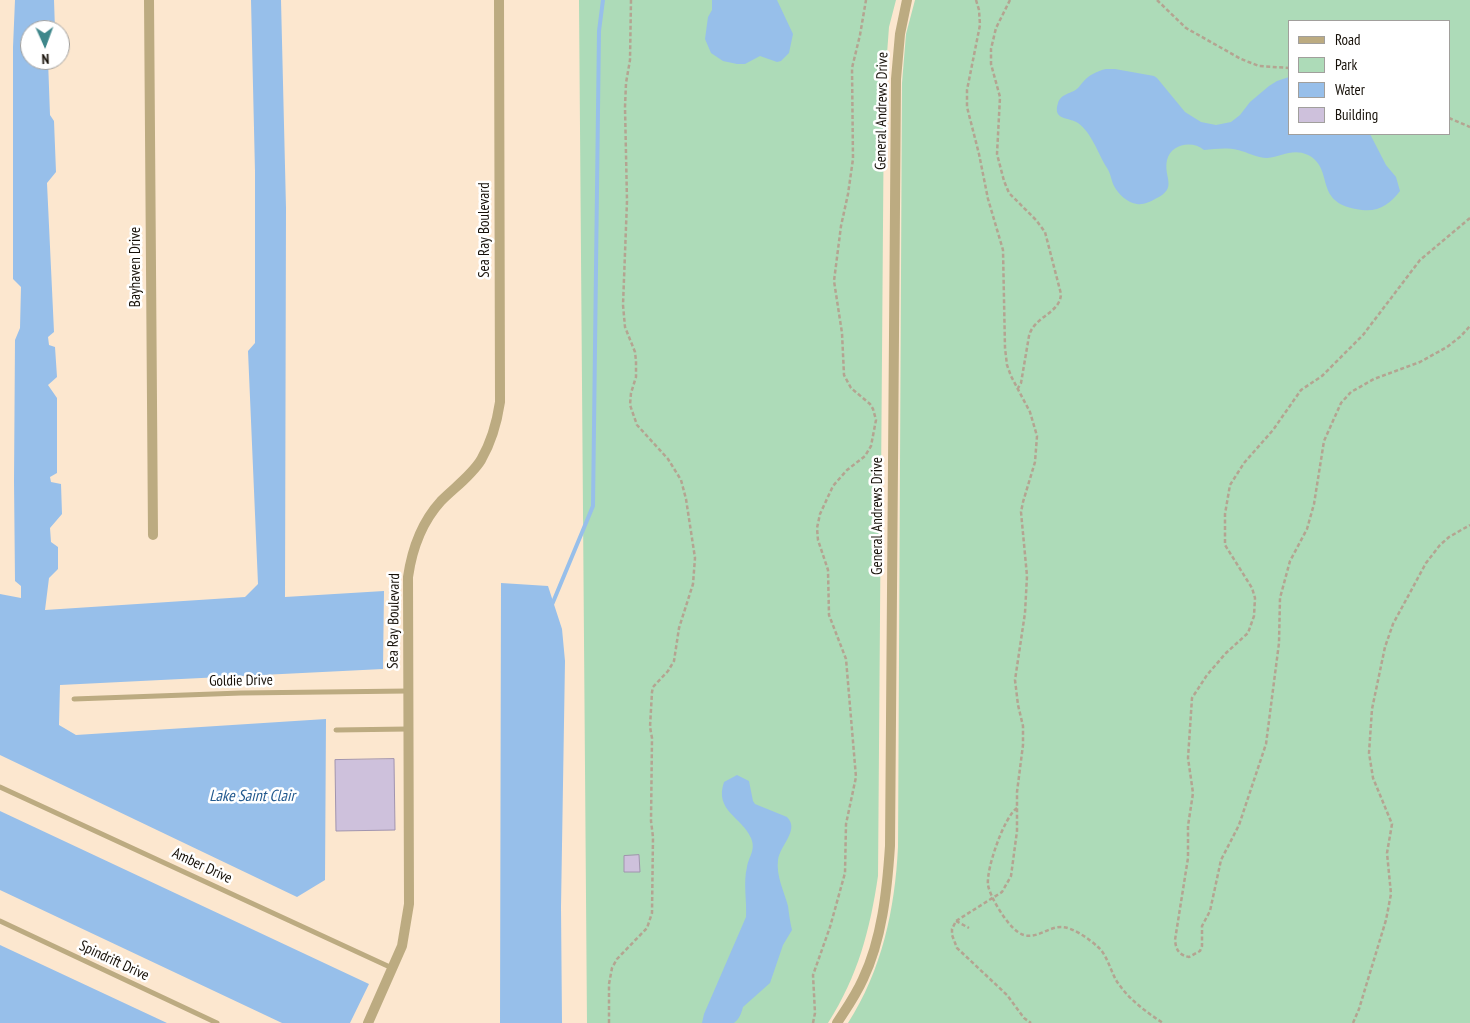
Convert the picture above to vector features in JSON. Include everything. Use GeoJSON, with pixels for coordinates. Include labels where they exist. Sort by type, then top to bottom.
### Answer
{"type":"FeatureCollection","features":[{"type":"Feature","properties":{"kind":"street","name":"Bayhaven Drive"},"geometry":{"type":"LineString","coordinates":[[149,0],[154,535]]}},
{"type":"Feature","properties":{"kind":"street","name":"Sea Ray Boulevard"},"geometry":{"type":"LineString","coordinates":[[368,1023],[402,946],[409,904],[408,577],[411,557],[418,537],[429,516],[480,461],[490,443],[497,421],[500,402],[499,0]]}},
{"type":"Feature","properties":{"kind":"street","name":"General Andrews Drive"},"geometry":{"type":"LineString","coordinates":[[837,1023],[863,980],[879,925],[888,884],[890,846],[896,79],[900,34],[907,0]]}},
{"type":"Feature","properties":{"kind":"lane","name":"Goldie Drive"},"geometry":{"type":"LineString","coordinates":[[74,699],[242,693],[409,691]]}},
{"type":"Feature","properties":{"kind":"lane"},"geometry":{"type":"LineString","coordinates":[[336,730],[409,729]]}},
{"type":"Feature","properties":{"kind":"lane","name":"Amber Drive"},"geometry":{"type":"LineString","coordinates":[[0,787],[393,968]]}},
{"type":"Feature","properties":{"kind":"lane","name":"Spindrift Drive"},"geometry":{"type":"LineString","coordinates":[[0,921],[217,1023]]}},
{"type":"Feature","properties":{"kind":"path"},"geometry":{"type":"LineString","coordinates":[[609,1023],[609,984],[612,968],[617,959],[647,928],[652,913],[652,738],[650,727],[652,692],[657,682],[668,671],[674,661],[679,628],[693,584],[695,558],[686,499],[681,480],[668,458],[636,425],[630,405],[631,393],[636,377],[636,361],[635,352],[626,327],[623,305],[627,201],[625,106],[630,60],[631,0]]}},
{"type":"Feature","properties":{"kind":"path"},"geometry":{"type":"LineString","coordinates":[[813,1023],[815,1013],[813,975],[830,927],[845,874],[846,824],[856,777],[846,659],[829,615],[828,570],[818,540],[817,528],[820,514],[833,486],[868,451],[873,438],[876,420],[874,409],[851,388],[844,375],[842,333],[834,281],[841,226],[854,154],[852,68],[862,27],[866,0]]}},
{"type":"Feature","properties":{"kind":"path"},"geometry":{"type":"LineString","coordinates":[[976,0],[980,25],[967,90],[967,107],[986,191],[1003,250],[1005,356],[1011,376],[1032,417],[1038,442],[1035,462],[1021,512],[1027,576],[1025,612],[1016,670],[1017,699],[1023,734],[1017,792],[1017,831],[1010,876],[1006,888],[956,921],[952,929],[952,935],[957,948],[1007,994],[1024,1018],[1031,1023]]}},
{"type":"Feature","properties":{"kind":"path"},"geometry":{"type":"LineString","coordinates":[[1010,0],[996,28],[991,48],[991,64],[1000,97],[997,154],[1009,193],[1036,220],[1045,232],[1061,294],[1061,300],[1057,306],[1035,324],[1032,329],[1029,336],[1021,383],[1018,388]]}},
{"type":"Feature","properties":{"kind":"path"},"geometry":{"type":"LineString","coordinates":[[1157,0],[1186,28],[1241,59],[1259,66],[1288,68]]}},
{"type":"Feature","properties":{"kind":"path"},"geometry":{"type":"LineString","coordinates":[[1450,118],[1470,127]]}},
{"type":"Feature","properties":{"kind":"path"},"geometry":{"type":"LineString","coordinates":[[1470,218],[1420,260],[1363,335],[1322,376],[1301,390],[1272,430],[1236,473],[1230,485],[1225,514],[1225,545],[1252,588],[1255,598],[1254,616],[1248,634],[1226,653],[1207,675],[1192,698],[1188,758],[1193,793],[1188,826],[1188,858],[1175,940],[1180,954],[1190,956],[1200,951],[1202,946],[1202,926],[1210,911],[1221,860],[1239,825],[1266,744],[1278,642],[1280,598],[1290,562],[1307,529],[1314,504],[1324,441],[1342,403],[1351,392],[1374,379],[1420,362],[1447,347],[1470,326]]}},
{"type":"Feature","properties":{"kind":"path"},"geometry":{"type":"LineString","coordinates":[[1353,1023],[1386,920],[1391,894],[1387,853],[1392,824],[1373,778],[1368,754],[1372,709],[1385,647],[1393,624],[1426,562],[1449,537],[1470,525]]}},
{"type":"Feature","properties":{"kind":"path"},"geometry":{"type":"LineString","coordinates":[[1017,808],[1012,811],[998,842],[988,882],[989,891],[1005,918],[1019,933],[1029,936],[1060,927],[1068,928],[1098,946],[1123,990],[1141,1007],[1164,1023]]}},
{"type":"Feature","properties":{"kind":"path"},"geometry":{"type":"LineString","coordinates":[[956,921],[969,928]]}},
{"type":"Feature","properties":{"kind":"green space"},"geometry":{"type":"Polygon","coordinates":[[[579,0],[896,0],[889,27],[884,94],[878,876],[867,934],[855,970],[828,1023],[587,1023],[579,0]]]}},
{"type":"Feature","properties":{"kind":"green space"},"geometry":{"type":"Polygon","coordinates":[[[915,0],[1470,0],[1470,1023],[848,1023],[870,982],[885,938],[894,893],[898,847],[902,83],[906,34],[915,0]]]}},
{"type":"Feature","properties":{"kind":"water","name":"Lake Saint Clair"},"geometry":{"type":"Polygon","coordinates":[[[15,0],[54,0],[55,20],[20,20],[20,70],[48,70],[50,115],[54,121],[56,172],[47,183],[54,332],[48,337],[49,345],[55,347],[57,377],[48,385],[57,398],[57,473],[50,477],[51,482],[61,484],[62,514],[50,528],[51,542],[58,547],[58,569],[49,578],[45,610],[245,597],[258,584],[248,351],[255,343],[255,172],[251,0],[281,0],[286,208],[285,597],[384,591],[383,669],[60,685],[59,725],[76,735],[326,719],[325,880],[297,897],[0,755],[0,594],[21,598],[21,586],[15,581],[15,340],[20,328],[21,287],[13,279],[13,47],[15,0]]]}},
{"type":"Feature","properties":{"kind":"water"},"geometry":{"type":"Polygon","coordinates":[[[712,0],[777,0],[793,34],[789,53],[781,61],[777,62],[760,56],[745,64],[737,64],[723,61],[711,53],[705,39],[708,17],[712,10],[712,0]]]}},
{"type":"Feature","properties":{"kind":"water"},"geometry":{"type":"Polygon","coordinates":[[[1115,69],[1154,76],[1185,112],[1201,122],[1216,125],[1231,122],[1269,86],[1288,77],[1288,135],[1371,135],[1386,165],[1396,177],[1400,191],[1384,206],[1374,210],[1362,210],[1336,201],[1330,194],[1321,169],[1316,161],[1308,155],[1297,152],[1263,158],[1234,149],[1204,150],[1194,145],[1182,145],[1173,150],[1167,160],[1168,187],[1166,191],[1146,203],[1130,202],[1116,189],[1104,162],[1083,127],[1057,113],[1059,100],[1064,95],[1076,90],[1096,72],[1115,69]]]}},
{"type":"Feature","properties":{"kind":"water"},"geometry":{"type":"Polygon","coordinates":[[[501,583],[548,586],[562,629],[565,661],[561,907],[562,1023],[500,1023],[501,583]]]}},
{"type":"Feature","properties":{"kind":"water"},"geometry":{"type":"Polygon","coordinates":[[[737,775],[749,781],[755,804],[787,817],[790,822],[790,832],[779,854],[778,866],[779,878],[788,906],[792,930],[783,945],[770,983],[743,1007],[736,1021],[734,1023],[702,1023],[704,1014],[746,917],[745,879],[752,842],[742,824],[726,807],[722,792],[724,782],[737,775]]]}},
{"type":"Feature","properties":{"kind":"water"},"geometry":{"type":"Polygon","coordinates":[[[0,811],[369,984],[350,1023],[282,1023],[0,890],[0,811]]]}},
{"type":"Feature","properties":{"kind":"water"},"geometry":{"type":"Polygon","coordinates":[[[0,945],[167,1023],[0,1023],[0,945]]]}},
{"type":"Feature","properties":{"kind":"building"},"geometry":{"type":"Polygon","coordinates":[[[394,759],[395,830],[336,831],[335,760],[394,759]]]}},
{"type":"Feature","properties":{"kind":"building"},"geometry":{"type":"Polygon","coordinates":[[[639,855],[640,872],[624,872],[624,856],[639,855]]]}},
{"type":"Feature","properties":{"kind":"waterway"},"geometry":{"type":"LineString","coordinates":[[551,607],[593,506],[599,31],[603,0]]}}]}
